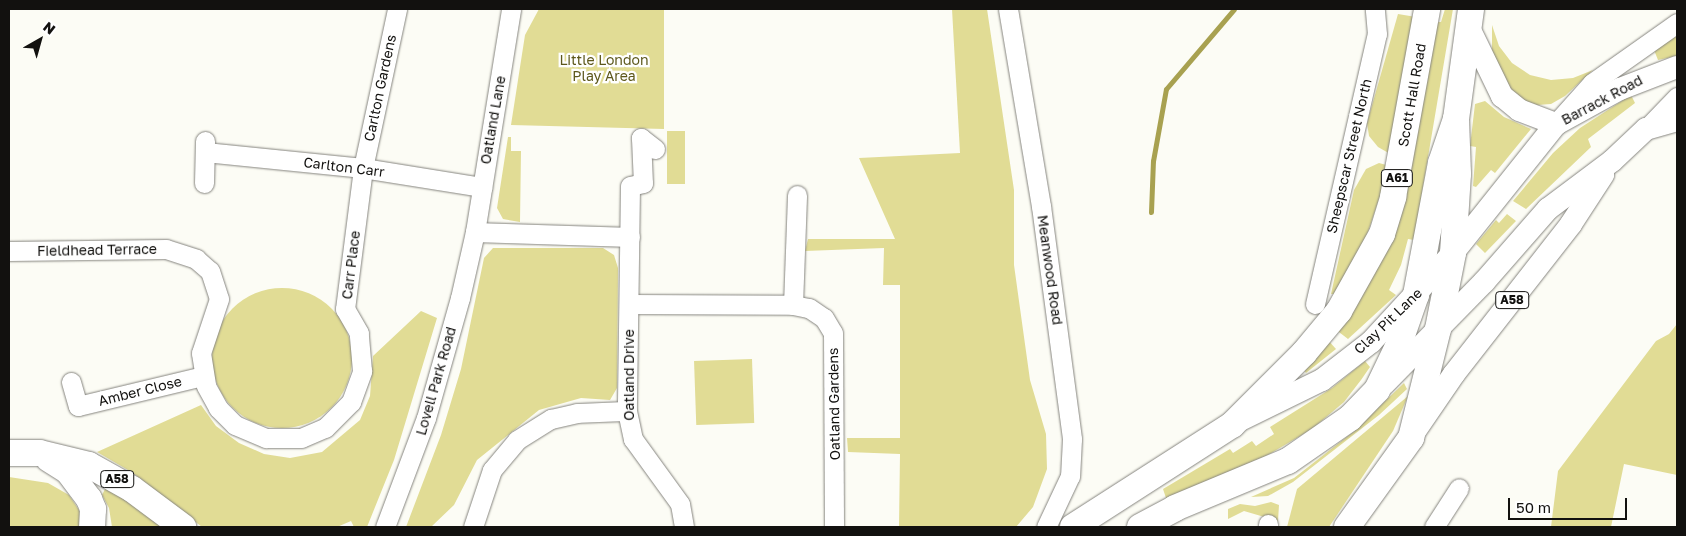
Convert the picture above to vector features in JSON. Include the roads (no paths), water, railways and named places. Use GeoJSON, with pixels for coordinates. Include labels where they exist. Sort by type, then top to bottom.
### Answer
{"type":"FeatureCollection","features":[{"type":"Feature","properties":{"kind":"highway","name":"Scott Hall Road"},"geometry":{"type":"LineString","coordinates":[[1232,424],[1304,353],[1339,311],[1382,234],[1393,198],[1427,9]]}},
{"type":"Feature","properties":{"kind":"highway"},"geometry":{"type":"LineString","coordinates":[[1347,527],[1411,438],[1438,329],[1453,253],[1458,174],[1456,119],[1470,18]]}},
{"type":"Feature","properties":{"kind":"highway"},"geometry":{"type":"LineString","coordinates":[[1378,390],[1400,344],[1416,295],[1441,163],[1456,119]]}},
{"type":"Feature","properties":{"kind":"highway","name":"A58"},"geometry":{"type":"LineString","coordinates":[[1140,527],[1176,508],[1288,461],[1350,418],[1378,390]]}},
{"type":"Feature","properties":{"kind":"highway","name":"Clay Pit Lane"},"geometry":{"type":"LineString","coordinates":[[1081,524],[1232,424]]}},
{"type":"Feature","properties":{"kind":"highway","name":"A58"},"geometry":{"type":"LineString","coordinates":[[9,453],[40,453],[66,458],[111,475],[183,527]]}},
{"type":"Feature","properties":{"kind":"highway"},"geometry":{"type":"LineString","coordinates":[[40,453],[68,471],[79,485],[93,509],[92,527]]}},
{"type":"Feature","properties":{"kind":"main road"},"geometry":{"type":"LineString","coordinates":[[1470,18],[1502,96],[1519,110],[1556,124]]}},
{"type":"Feature","properties":{"kind":"main road","name":"Barrack Road"},"geometry":{"type":"LineString","coordinates":[[1556,124],[1651,74],[1677,67]]}},
{"type":"Feature","properties":{"kind":"main road","name":"A58"},"geometry":{"type":"LineString","coordinates":[[1378,390],[1438,329],[1548,209],[1612,161],[1646,129],[1677,120]]}},
{"type":"Feature","properties":{"kind":"main road","name":"Clay Pit Lane"},"geometry":{"type":"LineString","coordinates":[[1232,424],[1322,380],[1371,342],[1453,253],[1556,124]]}},
{"type":"Feature","properties":{"kind":"main road","name":"A58"},"geometry":{"type":"LineString","coordinates":[[1411,438],[1454,374],[1571,224],[1612,161]]}},
{"type":"Feature","properties":{"kind":"street","name":"Carlton Gardens"},"geometry":{"type":"LineString","coordinates":[[363,168],[397,9]]}},
{"type":"Feature","properties":{"kind":"street","name":"Oatland Lane"},"geometry":{"type":"LineString","coordinates":[[475,232],[511,9]]}},
{"type":"Feature","properties":{"kind":"street","name":"Meanwood Road"},"geometry":{"type":"LineString","coordinates":[[1008,9],[1041,206],[1072,440],[1070,476],[1046,527]]}},
{"type":"Feature","properties":{"kind":"street","name":"Sheepscar Street North"},"geometry":{"type":"LineString","coordinates":[[1316,304],[1377,34],[1375,9]]}},
{"type":"Feature","properties":{"kind":"street"},"geometry":{"type":"LineString","coordinates":[[1556,124],[1592,82],[1677,24]]}},
{"type":"Feature","properties":{"kind":"street"},"geometry":{"type":"LineString","coordinates":[[1646,129],[1677,97]]}},
{"type":"Feature","properties":{"kind":"street","name":"Oatland Drive"},"geometry":{"type":"LineString","coordinates":[[655,149],[641,138],[643,183],[630,186],[628,411],[633,439],[680,504],[684,527]]}},
{"type":"Feature","properties":{"kind":"street","name":"Carlton Carr"},"geometry":{"type":"LineString","coordinates":[[204,183],[205,146],[482,186]]}},
{"type":"Feature","properties":{"kind":"street","name":"Carr Place"},"geometry":{"type":"LineString","coordinates":[[203,376],[210,397],[235,425],[255,435],[290,440],[325,428],[345,410],[360,381],[363,358],[359,333],[345,309],[363,168]]}},
{"type":"Feature","properties":{"kind":"street"},"geometry":{"type":"LineString","coordinates":[[793,305],[797,195]]}},
{"type":"Feature","properties":{"kind":"street"},"geometry":{"type":"LineString","coordinates":[[475,232],[630,237]]}},
{"type":"Feature","properties":{"kind":"street","name":"Lovell Park Road"},"geometry":{"type":"LineString","coordinates":[[385,527],[426,418],[475,232]]}},
{"type":"Feature","properties":{"kind":"street","name":"Fieldhead Terrace"},"geometry":{"type":"LineString","coordinates":[[9,251],[166,249],[178,251],[196,259],[210,271],[219,299],[208,327],[201,353],[203,376]]}},
{"type":"Feature","properties":{"kind":"street","name":"Oatland Gardens"},"geometry":{"type":"LineString","coordinates":[[629,304],[793,305],[809,308],[824,318],[834,333],[834,527]]}},
{"type":"Feature","properties":{"kind":"street","name":"Amber Close"},"geometry":{"type":"LineString","coordinates":[[72,382],[72,412],[203,376]]}},
{"type":"Feature","properties":{"kind":"street"},"geometry":{"type":"LineString","coordinates":[[473,527],[492,470],[518,440],[551,419],[577,412],[628,411]]}},
{"type":"Feature","properties":{"kind":"street"},"geometry":{"type":"LineString","coordinates":[[1434,527],[1459,488]]}},
{"type":"Feature","properties":{"kind":"waterway"},"geometry":{"type":"LineString","coordinates":[[1151,212],[1153,161],[1166,89],[1234,9]]}},
{"type":"Feature","properties":{"kind":"park label","name":"Little London Play Area"},"geometry":{"type":"Point","coordinates":[604,68]}}]}
